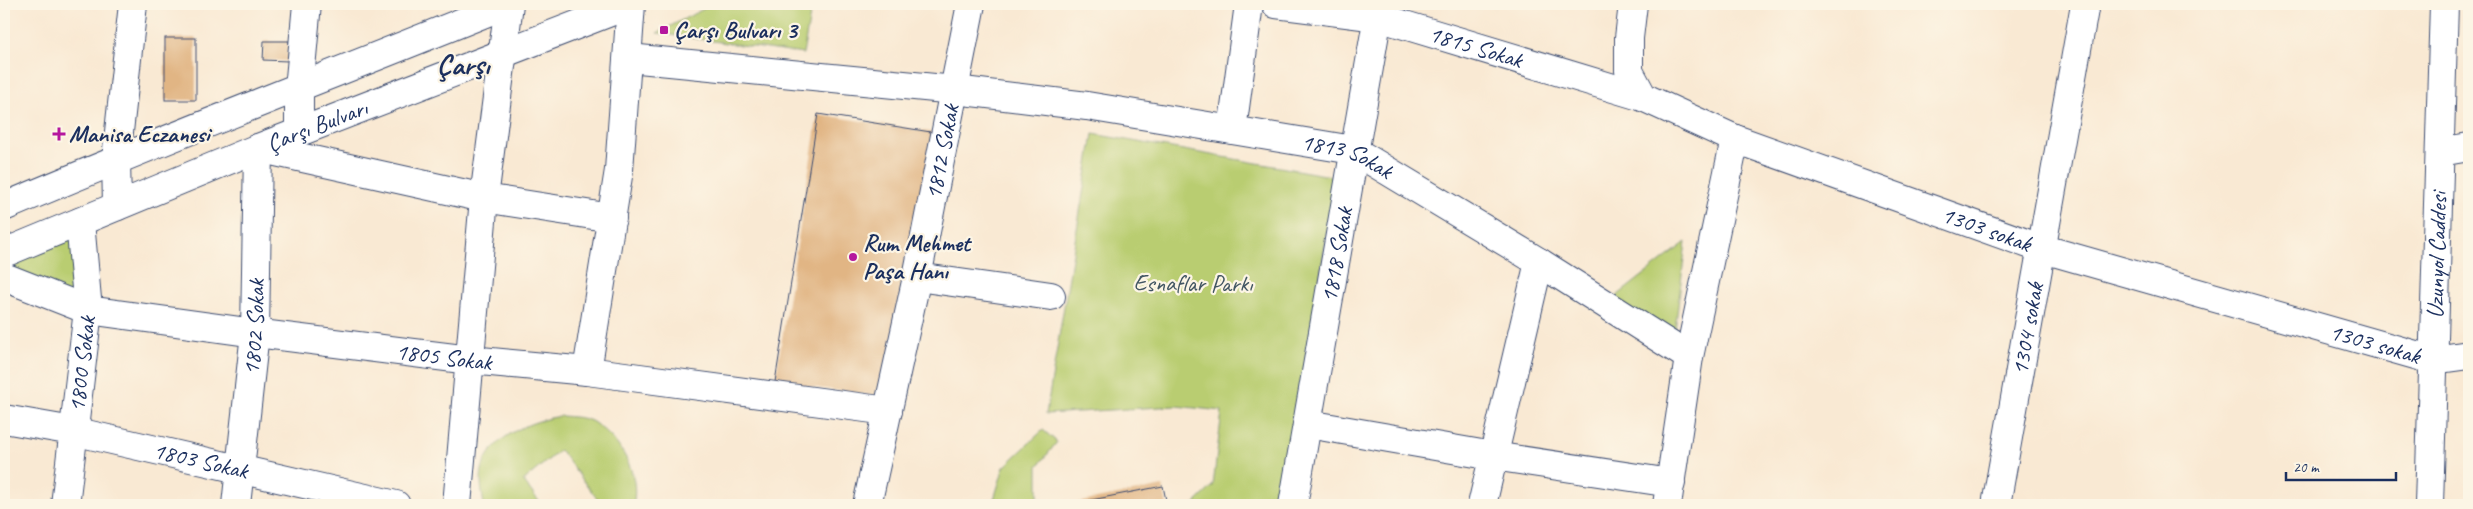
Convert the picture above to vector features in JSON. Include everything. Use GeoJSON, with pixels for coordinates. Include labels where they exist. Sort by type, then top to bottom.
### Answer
{"type":"FeatureCollection","features":[{"type":"Feature","properties":{"kind":"street"},"geometry":{"type":"LineString","coordinates":[[117,206],[116,159],[133,4]]}},
{"type":"Feature","properties":{"kind":"street"},"geometry":{"type":"LineString","coordinates":[[299,131],[299,89],[307,4]]}},
{"type":"Feature","properties":{"kind":"street"},"geometry":{"type":"LineString","coordinates":[[457,505],[484,198],[504,52],[508,4]]}},
{"type":"Feature","properties":{"kind":"street","name":"Çarşı Bulvarı"},"geometry":{"type":"LineString","coordinates":[[4,207],[116,159],[299,89],[508,4]]}},
{"type":"Feature","properties":{"kind":"street"},"geometry":{"type":"LineString","coordinates":[[587,371],[619,170],[629,58],[631,4]]}},
{"type":"Feature","properties":{"kind":"street","name":"Çarşı Bulvarı"},"geometry":{"type":"LineString","coordinates":[[4,253],[299,131],[631,4]]}},
{"type":"Feature","properties":{"kind":"street","name":"1812 Sokak"},"geometry":{"type":"LineString","coordinates":[[867,505],[917,277],[972,4]]}},
{"type":"Feature","properties":{"kind":"street"},"geometry":{"type":"LineString","coordinates":[[1232,130],[1249,4]]}},
{"type":"Feature","properties":{"kind":"street","name":"1815 Sokak"},"geometry":{"type":"LineString","coordinates":[[1276,4],[1379,10],[1643,97]]}},
{"type":"Feature","properties":{"kind":"street"},"geometry":{"type":"LineString","coordinates":[[1633,4],[1629,38],[1629,71],[1643,97]]}},
{"type":"Feature","properties":{"kind":"street","name":"1304 sokak"},"geometry":{"type":"LineString","coordinates":[[1996,505],[2040,248],[2085,4]]}},
{"type":"Feature","properties":{"kind":"street","name":"Uzunyol Caddesi"},"geometry":{"type":"LineString","coordinates":[[2429,505],[2444,4]]}},
{"type":"Feature","properties":{"kind":"street","name":"1818 Sokak"},"geometry":{"type":"LineString","coordinates":[[1293,505],[1379,10]]}},
{"type":"Feature","properties":{"kind":"street","name":"1813 Sokak"},"geometry":{"type":"LineString","coordinates":[[629,58],[955,90],[1087,106],[1354,150],[1539,262],[1689,356]]}},
{"type":"Feature","properties":{"kind":"street","name":"1303 sokak"},"geometry":{"type":"LineString","coordinates":[[1643,97],[1735,139],[2040,248],[2433,360],[2469,355]]}},
{"type":"Feature","properties":{"kind":"street"},"geometry":{"type":"LineString","coordinates":[[1308,424],[1493,456],[1669,494],[1689,356],[1735,139]]}},
{"type":"Feature","properties":{"kind":"street"},"geometry":{"type":"LineString","coordinates":[[2440,152],[2469,147]]}},
{"type":"Feature","properties":{"kind":"street"},"geometry":{"type":"LineString","coordinates":[[258,148],[484,198],[612,218]]}},
{"type":"Feature","properties":{"kind":"street","name":"1802 Sokak"},"geometry":{"type":"LineString","coordinates":[[236,505],[255,333],[258,148]]}},
{"type":"Feature","properties":{"kind":"street","name":"1800 Sokak"},"geometry":{"type":"LineString","coordinates":[[65,505],[88,310],[80,222]]}},
{"type":"Feature","properties":{"kind":"street"},"geometry":{"type":"LineString","coordinates":[[1482,505],[1539,262]]}},
{"type":"Feature","properties":{"kind":"street","name":"1805 Sokak"},"geometry":{"type":"LineString","coordinates":[[4,277],[88,310],[470,360],[587,371],[888,411]]}},
{"type":"Feature","properties":{"kind":"street"},"geometry":{"type":"LineString","coordinates":[[917,277],[1051,296]]}},
{"type":"Feature","properties":{"kind":"street","name":"1803 Sokak"},"geometry":{"type":"LineString","coordinates":[[4,419],[73,431],[396,505]]}},
{"type":"Feature","properties":{"kind":"green space"},"geometry":{"type":"Polygon","coordinates":[[[713,4],[812,4],[803,54],[657,33],[713,4]]]}},
{"type":"Feature","properties":{"kind":"green space","name":"Esnaflar Parkı"},"geometry":{"type":"Polygon","coordinates":[[[1093,134],[1336,177],[1297,418],[1274,505],[1193,505],[1213,486],[1222,411],[1176,406],[1046,414],[1093,134]]]}},
{"type":"Feature","properties":{"kind":"green space"},"geometry":{"type":"Polygon","coordinates":[[[80,223],[87,309],[4,277],[4,254],[80,223]]]}},
{"type":"Feature","properties":{"kind":"green space"},"geometry":{"type":"Polygon","coordinates":[[[1686,242],[1673,346],[1609,302],[1686,242]]]}},
{"type":"Feature","properties":{"kind":"green space"},"geometry":{"type":"Polygon","coordinates":[[[562,416],[590,420],[603,429],[620,448],[631,469],[634,481],[633,505],[602,505],[560,450],[523,481],[542,505],[484,505],[481,475],[488,455],[495,446],[515,431],[527,425],[562,416]]]}},
{"type":"Feature","properties":{"kind":"green space"},"geometry":{"type":"Polygon","coordinates":[[[1043,430],[1057,442],[1038,466],[1038,505],[960,505],[994,499],[1004,467],[1043,430]]]}},
{"type":"Feature","properties":{"kind":"building"},"geometry":{"type":"Polygon","coordinates":[[[165,38],[196,38],[196,100],[165,100],[165,38]]]}},
{"type":"Feature","properties":{"kind":"building"},"geometry":{"type":"Polygon","coordinates":[[[264,41],[289,41],[288,61],[263,60],[264,41]]]}},
{"type":"Feature","properties":{"kind":"building","name":"Rum Mehmet Paşa Hanı"},"geometry":{"type":"Polygon","coordinates":[[[818,114],[937,133],[883,397],[775,382],[818,114]]]}},
{"type":"Feature","properties":{"kind":"building"},"geometry":{"type":"Polygon","coordinates":[[[1163,486],[1167,505],[1071,504],[1163,486]]]}},
{"type":"Feature","properties":{"kind":"place","name":"Çarşı Bulvarı 3"},"geometry":{"type":"Point","coordinates":[664,30]}},
{"type":"Feature","properties":{"kind":"place","name":"Manisa Eczanesi"},"geometry":{"type":"Point","coordinates":[59,134]}},
{"type":"Feature","properties":{"kind":"place","name":"Rum Mehmet Paşa Hanı"},"geometry":{"type":"Point","coordinates":[853,257]}},
{"type":"Feature","properties":{"kind":"district","name":"Çarşı"},"geometry":{"type":"Point","coordinates":[463,64]}}]}
